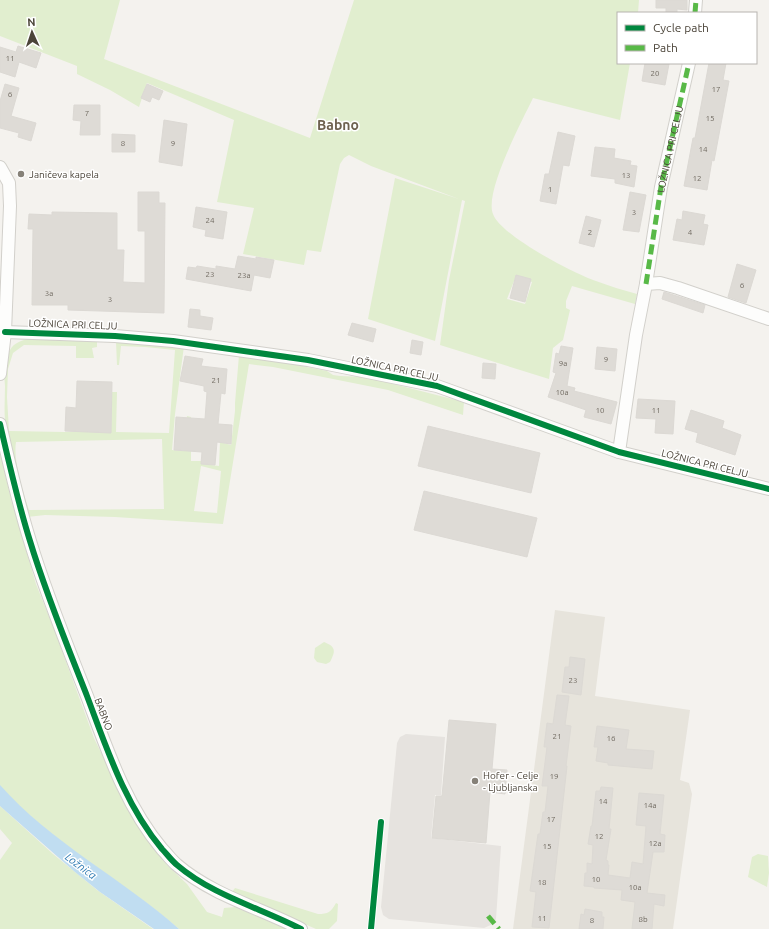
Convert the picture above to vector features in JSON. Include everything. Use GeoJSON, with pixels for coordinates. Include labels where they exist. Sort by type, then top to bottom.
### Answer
{"type":"FeatureCollection","features":[{"type":"Feature","properties":{"kind":"street"},"geometry":{"type":"LineString","coordinates":[[695,12],[696,0]]}},
{"type":"Feature","properties":{"kind":"street","name":"LOŽNICA PRI CELJU"},"geometry":{"type":"LineString","coordinates":[[619,452],[636,335],[646,284],[661,187],[689,64]]}},
{"type":"Feature","properties":{"kind":"street"},"geometry":{"type":"LineString","coordinates":[[0,167],[9,183],[10,206],[5,332],[0,374]]}},
{"type":"Feature","properties":{"kind":"street"},"geometry":{"type":"LineString","coordinates":[[646,284],[660,283],[678,288],[769,319]]}},
{"type":"Feature","properties":{"kind":"street","name":"LOŽNICA PRI CELJU"},"geometry":{"type":"LineString","coordinates":[[5,332],[115,336],[173,341],[308,360],[437,386],[619,452],[769,489]]}},
{"type":"Feature","properties":{"kind":"street","name":"BABNO"},"geometry":{"type":"LineString","coordinates":[[0,424],[30,542],[52,607],[114,767],[141,820],[156,842],[176,864],[199,881],[229,897],[301,929]]}},
{"type":"Feature","properties":{"kind":"shaded area"},"geometry":{"type":"Polygon","coordinates":[[[555,610],[605,617],[595,696],[690,710],[680,780],[689,783],[692,794],[673,929],[513,929],[555,610]]]}},
{"type":"Feature","properties":{"kind":"shaded area"},"geometry":{"type":"Polygon","coordinates":[[[406,734],[445,737],[441,795],[435,795],[431,838],[501,846],[496,919],[493,924],[484,928],[389,919],[383,915],[381,907],[397,743],[400,737],[406,734]]]}},
{"type":"Feature","properties":{"kind":"green space"},"geometry":{"type":"Polygon","coordinates":[[[0,0],[120,0],[104,59],[310,138],[354,0],[639,0],[638,12],[617,12],[617,64],[630,64],[620,120],[533,98],[513,139],[499,174],[494,190],[492,204],[493,214],[499,223],[509,233],[523,243],[555,262],[585,277],[637,294],[635,304],[572,286],[566,301],[566,308],[570,310],[563,340],[553,348],[549,379],[440,345],[449,280],[465,201],[462,200],[435,341],[368,319],[395,178],[459,199],[371,166],[349,155],[344,158],[340,164],[321,252],[307,250],[304,265],[243,254],[254,208],[217,202],[234,120],[147,83],[139,107],[110,90],[77,74],[77,66],[0,36],[0,0]],[[516,276],[507,299],[525,304],[532,282],[516,276]]]}},
{"type":"Feature","properties":{"kind":"green space"},"geometry":{"type":"Polygon","coordinates":[[[28,339],[97,340],[97,347],[92,348],[94,358],[76,358],[76,346],[24,345],[13,353],[8,369],[7,397],[9,431],[64,432],[111,430],[112,392],[117,392],[116,432],[169,433],[175,350],[121,346],[119,365],[117,365],[116,342],[184,346],[172,450],[184,451],[187,416],[191,417],[191,461],[202,461],[203,464],[219,466],[220,442],[231,445],[239,355],[327,371],[333,375],[366,377],[464,402],[463,415],[388,390],[273,367],[249,364],[223,524],[115,517],[45,515],[27,517],[10,457],[6,432],[4,372],[6,358],[10,350],[13,346],[28,339]],[[162,439],[16,442],[15,449],[17,467],[29,510],[164,509],[162,439]],[[201,466],[194,511],[217,513],[221,471],[201,466]]]}},
{"type":"Feature","properties":{"kind":"green space"},"geometry":{"type":"Polygon","coordinates":[[[0,453],[12,503],[36,584],[94,738],[126,805],[146,838],[167,865],[187,884],[207,912],[222,917],[224,908],[235,907],[287,929],[179,929],[41,825],[0,786],[0,453]]]}},
{"type":"Feature","properties":{"kind":"green space"},"geometry":{"type":"Polygon","coordinates":[[[324,642],[331,646],[334,650],[330,662],[326,664],[317,662],[314,658],[315,648],[324,642]]]}},
{"type":"Feature","properties":{"kind":"green space"},"geometry":{"type":"Polygon","coordinates":[[[0,806],[53,854],[97,890],[153,929],[0,929],[0,860],[12,843],[0,829],[0,806]]]}},
{"type":"Feature","properties":{"kind":"green space"},"geometry":{"type":"Polygon","coordinates":[[[758,854],[768,856],[769,873],[767,887],[748,877],[752,857],[758,854]]]}},
{"type":"Feature","properties":{"kind":"green space"},"geometry":{"type":"Polygon","coordinates":[[[235,888],[318,914],[329,912],[336,903],[338,904],[337,921],[329,929],[316,929],[232,892],[235,888]]]}},
{"type":"Feature","properties":{"kind":"water","name":"Ložnica"},"geometry":{"type":"Polygon","coordinates":[[[0,785],[41,825],[134,893],[179,929],[154,929],[100,892],[75,872],[0,806],[0,785]]]}},
{"type":"Feature","properties":{"kind":"building"},"geometry":{"type":"Polygon","coordinates":[[[656,0],[687,0],[687,10],[677,9],[677,12],[666,12],[666,8],[656,8],[656,0]]]}},
{"type":"Feature","properties":{"kind":"building"},"geometry":{"type":"Polygon","coordinates":[[[18,46],[41,53],[36,68],[19,62],[15,77],[0,72],[0,47],[16,52],[18,46]]]}},
{"type":"Feature","properties":{"kind":"building"},"geometry":{"type":"Polygon","coordinates":[[[645,64],[669,64],[665,85],[642,81],[645,64]]]}},
{"type":"Feature","properties":{"kind":"building"},"geometry":{"type":"Polygon","coordinates":[[[709,64],[726,64],[723,80],[729,81],[707,190],[684,186],[693,138],[695,138],[709,64]]]}},
{"type":"Feature","properties":{"kind":"building"},"geometry":{"type":"Polygon","coordinates":[[[5,84],[19,88],[11,116],[36,123],[31,141],[18,137],[19,133],[0,128],[0,101],[5,84]]]}},
{"type":"Feature","properties":{"kind":"building"},"geometry":{"type":"Polygon","coordinates":[[[147,84],[163,91],[159,100],[152,97],[150,102],[141,98],[147,84]]]}},
{"type":"Feature","properties":{"kind":"building"},"geometry":{"type":"Polygon","coordinates":[[[74,105],[100,105],[100,135],[80,135],[81,121],[73,120],[74,105]]]}},
{"type":"Feature","properties":{"kind":"building"},"geometry":{"type":"Polygon","coordinates":[[[164,120],[187,124],[182,166],[159,162],[164,120]]]}},
{"type":"Feature","properties":{"kind":"building"},"geometry":{"type":"Polygon","coordinates":[[[558,132],[575,136],[569,166],[563,165],[556,204],[540,201],[545,174],[549,174],[558,132]]]}},
{"type":"Feature","properties":{"kind":"building"},"geometry":{"type":"Polygon","coordinates":[[[112,134],[135,135],[135,152],[112,152],[112,134]]]}},
{"type":"Feature","properties":{"kind":"building"},"geometry":{"type":"Polygon","coordinates":[[[595,147],[615,149],[614,158],[631,161],[630,165],[637,166],[634,187],[615,183],[615,179],[591,176],[595,147]]]}},
{"type":"Feature","properties":{"kind":"building"},"geometry":{"type":"Polygon","coordinates":[[[138,192],[159,192],[159,203],[165,203],[164,313],[68,310],[68,305],[32,305],[33,229],[28,229],[29,214],[52,215],[52,212],[117,213],[117,250],[124,250],[123,282],[145,283],[145,231],[138,231],[138,192]]]}},
{"type":"Feature","properties":{"kind":"building"},"geometry":{"type":"Polygon","coordinates":[[[630,192],[646,195],[639,232],[623,230],[630,192]]]}},
{"type":"Feature","properties":{"kind":"building"},"geometry":{"type":"Polygon","coordinates":[[[196,207],[227,212],[223,239],[205,236],[206,230],[193,227],[196,207]]]}},
{"type":"Feature","properties":{"kind":"building"},"geometry":{"type":"Polygon","coordinates":[[[683,211],[705,215],[703,224],[708,225],[704,245],[673,240],[677,219],[682,220],[683,211]]]}},
{"type":"Feature","properties":{"kind":"building"},"geometry":{"type":"Polygon","coordinates":[[[586,216],[601,220],[594,247],[579,243],[586,216]]]}},
{"type":"Feature","properties":{"kind":"building"},"geometry":{"type":"Polygon","coordinates":[[[238,256],[274,260],[270,278],[254,275],[251,291],[186,279],[188,267],[196,268],[197,266],[216,269],[216,266],[235,269],[238,256]]]}},
{"type":"Feature","properties":{"kind":"building"},"geometry":{"type":"Polygon","coordinates":[[[737,264],[756,270],[746,303],[728,297],[737,264]]]}},
{"type":"Feature","properties":{"kind":"building"},"geometry":{"type":"Polygon","coordinates":[[[516,275],[531,279],[525,302],[510,298],[516,275]]]}},
{"type":"Feature","properties":{"kind":"building"},"geometry":{"type":"Polygon","coordinates":[[[664,292],[705,305],[703,313],[662,299],[664,292]]]}},
{"type":"Feature","properties":{"kind":"building"},"geometry":{"type":"Polygon","coordinates":[[[190,309],[200,310],[200,316],[213,318],[211,330],[188,327],[190,309]]]}},
{"type":"Feature","properties":{"kind":"building"},"geometry":{"type":"Polygon","coordinates":[[[352,323],[376,329],[373,342],[348,335],[352,323]]]}},
{"type":"Feature","properties":{"kind":"building"},"geometry":{"type":"Polygon","coordinates":[[[412,340],[423,342],[421,355],[410,353],[412,340]]]}},
{"type":"Feature","properties":{"kind":"building"},"geometry":{"type":"Polygon","coordinates":[[[561,346],[573,348],[567,386],[575,388],[574,391],[617,402],[611,424],[584,417],[586,410],[548,397],[556,373],[553,372],[556,353],[559,354],[561,346]]]}},
{"type":"Feature","properties":{"kind":"building"},"geometry":{"type":"Polygon","coordinates":[[[597,347],[617,349],[615,371],[595,369],[597,347]]]}},
{"type":"Feature","properties":{"kind":"building"},"geometry":{"type":"Polygon","coordinates":[[[185,356],[203,359],[201,366],[227,369],[225,394],[221,393],[218,424],[232,425],[231,444],[217,442],[215,465],[201,464],[202,452],[174,450],[176,417],[205,419],[207,392],[204,391],[204,386],[180,381],[185,356]]]}},
{"type":"Feature","properties":{"kind":"building"},"geometry":{"type":"Polygon","coordinates":[[[483,363],[496,364],[495,379],[482,378],[483,363]]]}},
{"type":"Feature","properties":{"kind":"building"},"geometry":{"type":"Polygon","coordinates":[[[77,381],[112,382],[111,433],[65,431],[66,407],[76,408],[77,381]]]}},
{"type":"Feature","properties":{"kind":"building"},"geometry":{"type":"Polygon","coordinates":[[[638,399],[675,401],[673,434],[655,433],[656,419],[636,418],[638,399]]]}},
{"type":"Feature","properties":{"kind":"building"},"geometry":{"type":"Polygon","coordinates":[[[691,410],[724,421],[722,428],[741,435],[735,455],[696,442],[698,433],[685,429],[691,410]]]}},
{"type":"Feature","properties":{"kind":"building"},"geometry":{"type":"Polygon","coordinates":[[[428,426],[540,453],[531,493],[418,466],[428,426]]]}},
{"type":"Feature","properties":{"kind":"building"},"geometry":{"type":"Polygon","coordinates":[[[424,491],[537,518],[527,557],[414,530],[424,491]]]}},
{"type":"Feature","properties":{"kind":"building"},"geometry":{"type":"Polygon","coordinates":[[[570,657],[585,659],[581,695],[562,692],[565,667],[569,667],[570,657]]]}},
{"type":"Feature","properties":{"kind":"building"},"geometry":{"type":"Polygon","coordinates":[[[557,695],[569,696],[565,725],[571,726],[567,766],[549,928],[532,927],[536,892],[530,891],[538,834],[540,834],[543,812],[545,812],[548,786],[542,786],[547,747],[544,747],[547,723],[553,724],[557,695]]]}},
{"type":"Feature","properties":{"kind":"building","name":"Hofer - Celje - Ljubljanska"},"geometry":{"type":"Polygon","coordinates":[[[449,720],[496,724],[492,769],[507,770],[505,794],[490,792],[486,843],[432,838],[436,796],[442,796],[449,720]]]}},
{"type":"Feature","properties":{"kind":"building"},"geometry":{"type":"Polygon","coordinates":[[[597,726],[629,730],[626,749],[654,751],[652,769],[608,765],[608,763],[596,761],[598,747],[594,747],[597,726]]]}},
{"type":"Feature","properties":{"kind":"building"},"geometry":{"type":"Polygon","coordinates":[[[601,787],[613,788],[609,829],[611,829],[606,860],[608,861],[609,865],[608,875],[630,878],[632,862],[643,864],[646,826],[636,825],[639,793],[664,795],[660,834],[665,835],[664,852],[653,852],[647,893],[665,895],[664,906],[654,904],[652,929],[632,929],[635,902],[621,900],[622,890],[584,886],[585,873],[587,873],[587,863],[592,864],[593,845],[588,844],[592,826],[596,791],[600,791],[601,787]]]}},
{"type":"Feature","properties":{"kind":"building"},"geometry":{"type":"Polygon","coordinates":[[[585,909],[602,912],[602,917],[604,917],[603,929],[579,929],[581,914],[584,915],[585,909]]]}},
{"type":"Feature","properties":{"kind":"marked path"},"geometry":{"type":"LineString","coordinates":[[695,12],[696,0]]}},
{"type":"Feature","properties":{"kind":"marked path"},"geometry":{"type":"LineString","coordinates":[[646,284],[661,187],[689,64]]}},
{"type":"Feature","properties":{"kind":"marked path"},"geometry":{"type":"LineString","coordinates":[[488,916],[499,929]]}},
{"type":"Feature","properties":{"kind":"cycle path"},"geometry":{"type":"LineString","coordinates":[[5,332],[115,336],[173,341],[308,360],[437,386],[619,452],[769,489]]}},
{"type":"Feature","properties":{"kind":"cycle path"},"geometry":{"type":"LineString","coordinates":[[0,424],[14,483],[30,541],[43,580],[118,776],[137,814],[162,849],[175,863],[191,876],[221,893],[301,929]]}},
{"type":"Feature","properties":{"kind":"cycle path"},"geometry":{"type":"LineString","coordinates":[[371,929],[381,822]]}},
{"type":"Feature","properties":{"kind":"place","name":"Janičeva kapela"},"geometry":{"type":"Point","coordinates":[21,174]}},
{"type":"Feature","properties":{"kind":"place","name":"Hofer - Celje - Ljubljanska"},"geometry":{"type":"Point","coordinates":[475,781]}},
{"type":"Feature","properties":{"kind":"district","name":"Babno"},"geometry":{"type":"Point","coordinates":[338,125]}}]}
